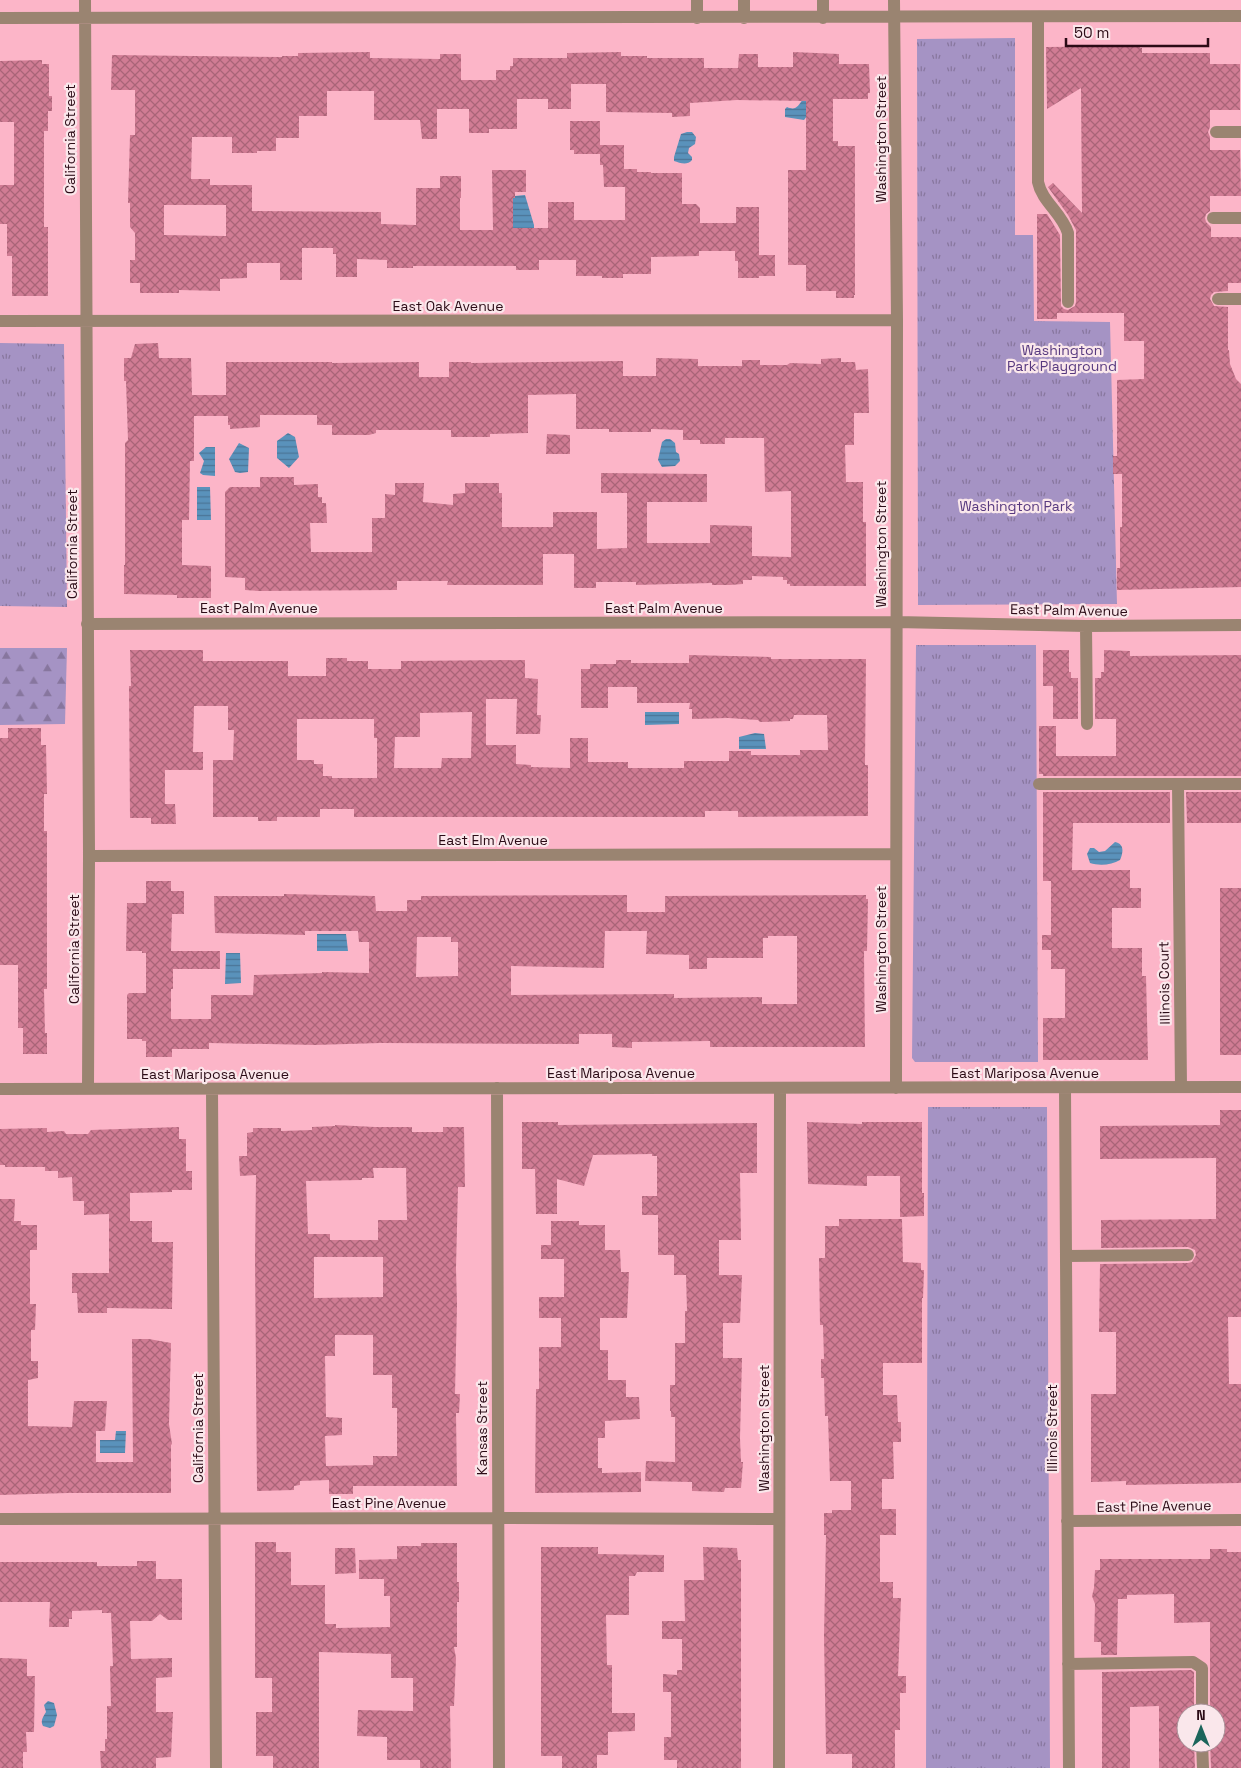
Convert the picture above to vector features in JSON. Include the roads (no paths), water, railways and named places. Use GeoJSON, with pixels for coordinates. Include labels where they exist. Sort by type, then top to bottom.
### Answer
{"type":"FeatureCollection","features":[{"type":"Feature","properties":{"kind":"street","name":"California Street"},"geometry":{"type":"LineString","coordinates":[[85,0],[89,856],[88,1089]]}},
{"type":"Feature","properties":{"kind":"street"},"geometry":{"type":"LineString","coordinates":[[697,0],[697,18]]}},
{"type":"Feature","properties":{"kind":"street"},"geometry":{"type":"LineString","coordinates":[[744,0],[744,18]]}},
{"type":"Feature","properties":{"kind":"street"},"geometry":{"type":"LineString","coordinates":[[823,0],[823,18]]}},
{"type":"Feature","properties":{"kind":"street","name":"Washington Street"},"geometry":{"type":"LineString","coordinates":[[894,0],[897,320],[896,1088]]}},
{"type":"Feature","properties":{"kind":"street"},"geometry":{"type":"LineString","coordinates":[[0,18],[1241,16]]}},
{"type":"Feature","properties":{"kind":"street"},"geometry":{"type":"LineString","coordinates":[[1038,17],[1038,182],[1040,191],[1065,223],[1068,233],[1068,302]]}},
{"type":"Feature","properties":{"kind":"street"},"geometry":{"type":"LineString","coordinates":[[1216,132],[1241,132]]}},
{"type":"Feature","properties":{"kind":"street"},"geometry":{"type":"LineString","coordinates":[[1213,218],[1241,218]]}},
{"type":"Feature","properties":{"kind":"street"},"geometry":{"type":"LineString","coordinates":[[1218,300],[1241,299]]}},
{"type":"Feature","properties":{"kind":"street","name":"East Oak Avenue"},"geometry":{"type":"LineString","coordinates":[[0,321],[897,320]]}},
{"type":"Feature","properties":{"kind":"street","name":"East Palm Avenue"},"geometry":{"type":"LineString","coordinates":[[87,624],[896,622],[1086,626],[1241,625]]}},
{"type":"Feature","properties":{"kind":"street"},"geometry":{"type":"LineString","coordinates":[[1086,626],[1087,724]]}},
{"type":"Feature","properties":{"kind":"street"},"geometry":{"type":"LineString","coordinates":[[1039,784],[1241,784]]}},
{"type":"Feature","properties":{"kind":"street","name":"Illinois Court"},"geometry":{"type":"LineString","coordinates":[[1178,784],[1180,1087]]}},
{"type":"Feature","properties":{"kind":"street","name":"East Elm Avenue"},"geometry":{"type":"LineString","coordinates":[[89,856],[896,854]]}},
{"type":"Feature","properties":{"kind":"street","name":"East Mariposa Avenue"},"geometry":{"type":"LineString","coordinates":[[0,1089],[1241,1087]]}},
{"type":"Feature","properties":{"kind":"street","name":"Kansas Street"},"geometry":{"type":"LineString","coordinates":[[497,1088],[499,1768]]}},
{"type":"Feature","properties":{"kind":"street","name":"Washington Street"},"geometry":{"type":"LineString","coordinates":[[778,1768],[780,1088]]}},
{"type":"Feature","properties":{"kind":"street","name":"Illinois Street"},"geometry":{"type":"LineString","coordinates":[[1065,1088],[1069,1768]]}},
{"type":"Feature","properties":{"kind":"street","name":"California Street"},"geometry":{"type":"LineString","coordinates":[[212,1089],[216,1768]]}},
{"type":"Feature","properties":{"kind":"street"},"geometry":{"type":"LineString","coordinates":[[1066,1256],[1188,1255]]}},
{"type":"Feature","properties":{"kind":"street","name":"East Pine Avenue"},"geometry":{"type":"LineString","coordinates":[[0,1519],[779,1519]]}},
{"type":"Feature","properties":{"kind":"street","name":"East Pine Avenue"},"geometry":{"type":"LineString","coordinates":[[1067,1522],[1241,1520]]}},
{"type":"Feature","properties":{"kind":"street"},"geometry":{"type":"LineString","coordinates":[[1068,1664],[1193,1662],[1202,1668],[1202,1703]]}},
{"type":"Feature","properties":{"kind":"street"},"geometry":{"type":"LineString","coordinates":[[1202,1753],[1203,1768]]}},
{"type":"Feature","properties":{"kind":"water"},"geometry":{"type":"Polygon","coordinates":[[[803,99],[806,99],[807,116],[804,120],[785,117],[785,109],[787,107],[796,107],[803,99]]]}},
{"type":"Feature","properties":{"kind":"water"},"geometry":{"type":"Polygon","coordinates":[[[692,132],[696,137],[695,144],[689,148],[688,153],[692,160],[686,163],[674,161],[681,134],[692,132]]]}},
{"type":"Feature","properties":{"kind":"water"},"geometry":{"type":"Polygon","coordinates":[[[525,195],[534,229],[524,228],[502,234],[507,217],[513,212],[513,198],[525,195]]]}},
{"type":"Feature","properties":{"kind":"water"},"geometry":{"type":"Polygon","coordinates":[[[288,433],[295,437],[299,457],[289,468],[277,458],[277,441],[288,433]]]}},
{"type":"Feature","properties":{"kind":"water"},"geometry":{"type":"Polygon","coordinates":[[[670,439],[675,443],[676,452],[679,454],[680,461],[675,466],[662,467],[658,460],[662,442],[670,439]]]}},
{"type":"Feature","properties":{"kind":"water"},"geometry":{"type":"Polygon","coordinates":[[[239,443],[249,448],[248,472],[235,472],[229,459],[239,443]]]}},
{"type":"Feature","properties":{"kind":"water"},"geometry":{"type":"Polygon","coordinates":[[[206,447],[215,447],[215,476],[200,473],[204,461],[199,453],[206,447]]]}},
{"type":"Feature","properties":{"kind":"water"},"geometry":{"type":"Polygon","coordinates":[[[197,487],[210,487],[211,520],[197,520],[197,487]]]}},
{"type":"Feature","properties":{"kind":"water"},"geometry":{"type":"Polygon","coordinates":[[[645,712],[679,712],[679,724],[645,725],[645,712]]]}},
{"type":"Feature","properties":{"kind":"water"},"geometry":{"type":"Polygon","coordinates":[[[755,733],[764,734],[766,749],[739,749],[739,737],[755,733]]]}},
{"type":"Feature","properties":{"kind":"water"},"geometry":{"type":"Polygon","coordinates":[[[1115,842],[1122,847],[1120,860],[1105,864],[1090,863],[1087,854],[1090,848],[1094,848],[1099,852],[1105,851],[1115,842]]]}},
{"type":"Feature","properties":{"kind":"water"},"geometry":{"type":"Polygon","coordinates":[[[317,934],[346,934],[348,951],[317,951],[317,934]]]}},
{"type":"Feature","properties":{"kind":"water"},"geometry":{"type":"Polygon","coordinates":[[[226,953],[240,953],[241,983],[225,984],[226,953]]]}},
{"type":"Feature","properties":{"kind":"water"},"geometry":{"type":"Polygon","coordinates":[[[116,1431],[126,1431],[125,1453],[100,1453],[100,1440],[115,1440],[116,1431]]]}},
{"type":"Feature","properties":{"kind":"water"},"geometry":{"type":"Polygon","coordinates":[[[48,1701],[54,1703],[57,1715],[54,1726],[50,1728],[43,1726],[42,1722],[46,1712],[44,1705],[48,1701]]]}},
{"type":"Feature","properties":{"kind":"park label","name":"Washington Park Playground"},"geometry":{"type":"Point","coordinates":[1062,358]}},
{"type":"Feature","properties":{"kind":"park label","name":"Washington Park"},"geometry":{"type":"Point","coordinates":[1016,506]}}]}
